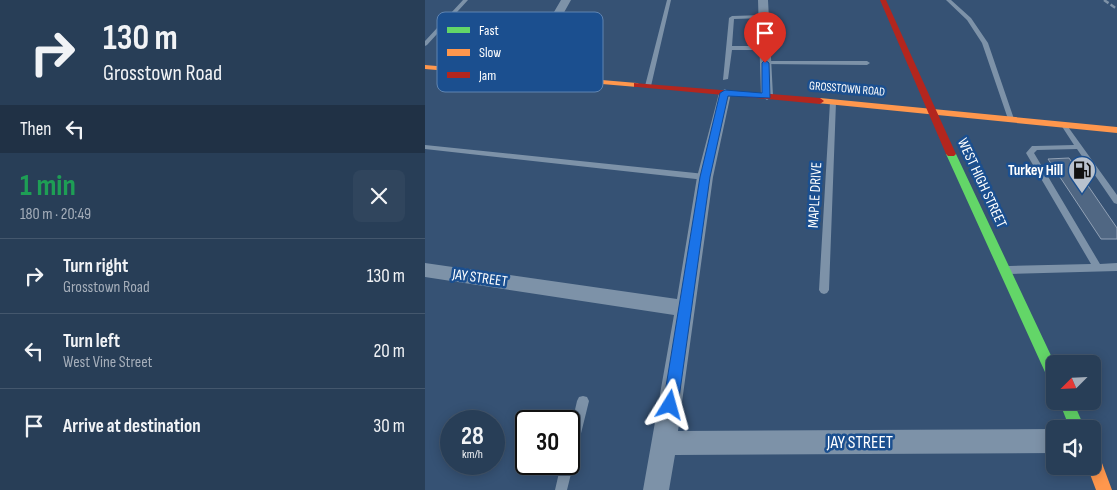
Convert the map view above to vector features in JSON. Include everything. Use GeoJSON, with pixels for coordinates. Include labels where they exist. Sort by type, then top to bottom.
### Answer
{"type":"FeatureCollection","features":[{"type":"Feature","properties":{"kind":"street"},"geometry":{"type":"LineString","coordinates":[[559,12],[566,0]]}},
{"type":"Feature","properties":{"kind":"street"},"geometry":{"type":"LineString","coordinates":[[763,0],[767,96]]}},
{"type":"Feature","properties":{"kind":"street","name":"WEST HIGH STREET"},"geometry":{"type":"LineString","coordinates":[[883,0],[931,111],[1046,358]]}},
{"type":"Feature","properties":{"kind":"street","name":"GROSSTOWN ROAD"},"geometry":{"type":"LineString","coordinates":[[603,82],[648,86],[725,86],[767,96],[1117,130]]}},
{"type":"Feature","properties":{"kind":"street"},"geometry":{"type":"LineString","coordinates":[[656,490],[665,443],[705,177],[725,86]]}},
{"type":"Feature","properties":{"kind":"street","name":"JAY STREET"},"geometry":{"type":"LineString","coordinates":[[425,270],[684,308]]}},
{"type":"Feature","properties":{"kind":"street","name":"JAY STREET"},"geometry":{"type":"LineString","coordinates":[[665,443],[1046,441]]}},
{"type":"Feature","properties":{"kind":"street"},"geometry":{"type":"LineString","coordinates":[[1099,475],[1105,490]]}},
{"type":"Feature","properties":{"kind":"lane"},"geometry":{"type":"LineString","coordinates":[[455,12],[466,0]]}},
{"type":"Feature","properties":{"kind":"lane"},"geometry":{"type":"LineString","coordinates":[[648,86],[669,0]]}},
{"type":"Feature","properties":{"kind":"lane"},"geometry":{"type":"LineString","coordinates":[[948,0],[969,19],[985,43],[1011,119]]}},
{"type":"Feature","properties":{"kind":"lane"},"geometry":{"type":"LineString","coordinates":[[725,86],[731,18],[764,16]]}},
{"type":"Feature","properties":{"kind":"lane"},"geometry":{"type":"LineString","coordinates":[[425,44],[437,31]]}},
{"type":"Feature","properties":{"kind":"lane"},"geometry":{"type":"LineString","coordinates":[[729,48],[765,48]]}},
{"type":"Feature","properties":{"kind":"lane"},"geometry":{"type":"LineString","coordinates":[[765,63],[867,63]]}},
{"type":"Feature","properties":{"kind":"lane","name":"MAPLE DRIVE"},"geometry":{"type":"LineString","coordinates":[[824,290],[833,102]]}},
{"type":"Feature","properties":{"kind":"lane"},"geometry":{"type":"LineString","coordinates":[[1064,125],[1117,201]]}},
{"type":"Feature","properties":{"kind":"lane"},"geometry":{"type":"LineString","coordinates":[[425,146],[705,177]]}},
{"type":"Feature","properties":{"kind":"lane"},"geometry":{"type":"LineString","coordinates":[[1080,147],[1035,148],[1030,153],[1098,268]]}},
{"type":"Feature","properties":{"kind":"lane"},"geometry":{"type":"LineString","coordinates":[[1006,270],[1117,267]]}},
{"type":"Feature","properties":{"kind":"lane"},"geometry":{"type":"LineString","coordinates":[[580,413],[583,401]]}},
{"type":"Feature","properties":{"kind":"lane"},"geometry":{"type":"LineString","coordinates":[[561,490],[564,475]]}},
{"type":"Feature","properties":{"kind":"building","name":"Turkey Hill"},"geometry":{"type":"Polygon","coordinates":[[[1069,158],[1117,228],[1117,239],[1101,239],[1048,159],[1069,158]]]}},
{"type":"Feature","properties":{"kind":"railway"},"geometry":{"type":"LineString","coordinates":[[1104,0],[1117,9]]}},
{"type":"Feature","properties":{"kind":"traffic: fast"},"geometry":{"type":"LineString","coordinates":[[951,154],[1046,359]]}},
{"type":"Feature","properties":{"kind":"traffic: fast"},"geometry":{"type":"LineString","coordinates":[[1070,410],[1074,420]]}},
{"type":"Feature","properties":{"kind":"traffic: slow"},"geometry":{"type":"LineString","coordinates":[[425,67],[437,68]]}},
{"type":"Feature","properties":{"kind":"traffic: slow"},"geometry":{"type":"LineString","coordinates":[[603,82],[637,85]]}},
{"type":"Feature","properties":{"kind":"traffic: slow"},"geometry":{"type":"LineString","coordinates":[[820,101],[1117,130]]}},
{"type":"Feature","properties":{"kind":"traffic: slow"},"geometry":{"type":"LineString","coordinates":[[1098,475],[1104,490]]}},
{"type":"Feature","properties":{"kind":"traffic: jam"},"geometry":{"type":"LineString","coordinates":[[883,0],[951,154]]}},
{"type":"Feature","properties":{"kind":"traffic: jam"},"geometry":{"type":"LineString","coordinates":[[637,85],[820,101]]}},
{"type":"Feature","properties":{"kind":"place","name":"Turkey Hill"},"geometry":{"type":"Point","coordinates":[1082,194]}},
{"type":"Feature","properties":{"kind":"route"},"geometry":{"type":"LineString","coordinates":[[670,405],[705,177],[725,93],[767,96],[765,63]]}}]}
